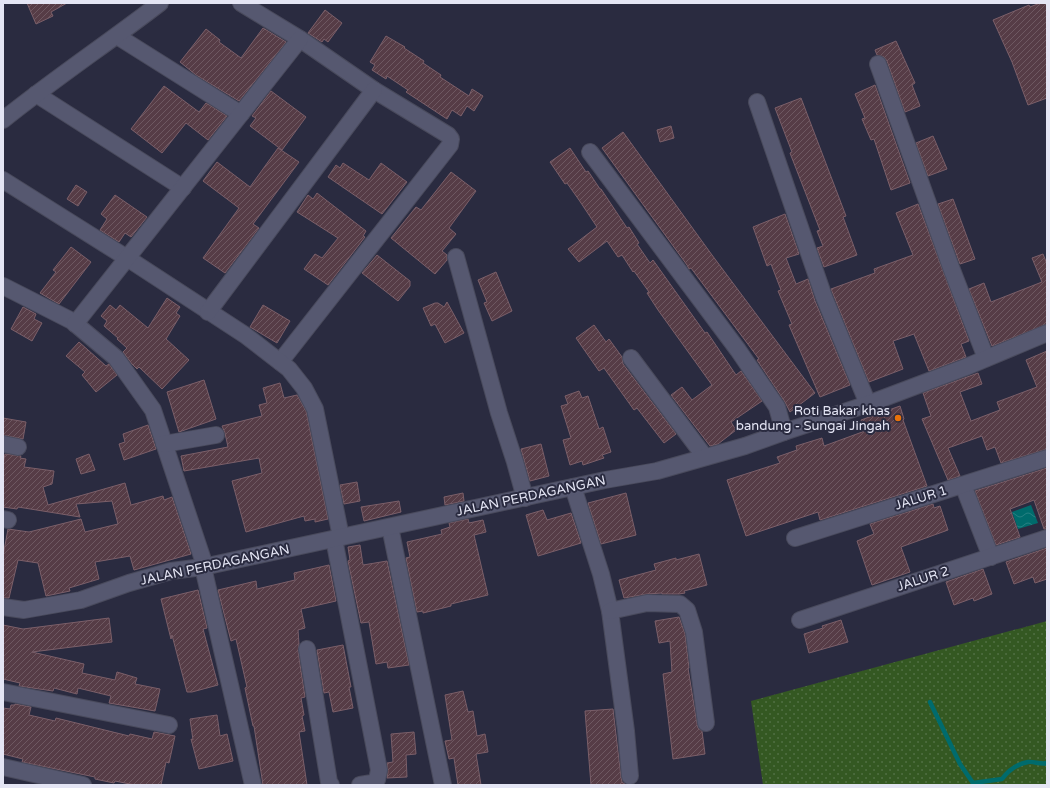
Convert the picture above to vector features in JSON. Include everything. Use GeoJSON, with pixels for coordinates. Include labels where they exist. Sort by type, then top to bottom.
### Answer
{"type":"FeatureCollection","features":[{"type":"Feature","properties":{"kind":"street"},"geometry":{"type":"LineString","coordinates":[[3,120],[160,3]]}},
{"type":"Feature","properties":{"kind":"street"},"geometry":{"type":"LineString","coordinates":[[241,3],[300,39],[374,90],[448,135],[451,142],[280,362]]}},
{"type":"Feature","properties":{"kind":"street"},"geometry":{"type":"LineString","coordinates":[[117,36],[241,114]]}},
{"type":"Feature","properties":{"kind":"street"},"geometry":{"type":"LineString","coordinates":[[75,324],[300,39]]}},
{"type":"Feature","properties":{"kind":"street"},"geometry":{"type":"LineString","coordinates":[[878,64],[952,270],[986,358]]}},
{"type":"Feature","properties":{"kind":"street"},"geometry":{"type":"LineString","coordinates":[[208,312],[374,90]]}},
{"type":"Feature","properties":{"kind":"street"},"geometry":{"type":"LineString","coordinates":[[36,94],[183,188]]}},
{"type":"Feature","properties":{"kind":"street"},"geometry":{"type":"LineString","coordinates":[[757,102],[824,297],[868,404]]}},
{"type":"Feature","properties":{"kind":"street"},"geometry":{"type":"LineString","coordinates":[[590,152],[738,350],[776,407],[784,432]]}},
{"type":"Feature","properties":{"kind":"street"},"geometry":{"type":"LineString","coordinates":[[3,180],[128,258],[208,312],[245,334],[289,369],[304,388],[315,409],[379,770],[377,780],[372,783],[360,785]]}},
{"type":"Feature","properties":{"kind":"street"},"geometry":{"type":"LineString","coordinates":[[456,257],[499,413],[525,498]]}},
{"type":"Feature","properties":{"kind":"street"},"geometry":{"type":"LineString","coordinates":[[3,286],[72,321],[116,358],[153,410],[204,567],[253,785]]}},
{"type":"Feature","properties":{"kind":"street","name":"JALAN PERDAGANGAN"},"geometry":{"type":"LineString","coordinates":[[3,607],[24,610],[81,600],[129,583],[171,571],[204,567],[605,480],[657,471],[745,446],[868,404],[1047,333]]}},
{"type":"Feature","properties":{"kind":"street"},"geometry":{"type":"LineString","coordinates":[[632,358],[705,457]]}},
{"type":"Feature","properties":{"kind":"street"},"geometry":{"type":"LineString","coordinates":[[164,444],[216,435]]}},
{"type":"Feature","properties":{"kind":"street","name":"JALUR 1"},"geometry":{"type":"LineString","coordinates":[[794,538],[1047,458]]}},
{"type":"Feature","properties":{"kind":"street"},"geometry":{"type":"LineString","coordinates":[[963,485],[991,557]]}},
{"type":"Feature","properties":{"kind":"street"},"geometry":{"type":"LineString","coordinates":[[573,487],[601,574],[610,611],[626,731],[630,776]]}},
{"type":"Feature","properties":{"kind":"street"},"geometry":{"type":"LineString","coordinates":[[390,527],[443,785]]}},
{"type":"Feature","properties":{"kind":"street","name":"JALUR 2"},"geometry":{"type":"LineString","coordinates":[[800,620],[1047,538]]}},
{"type":"Feature","properties":{"kind":"street"},"geometry":{"type":"LineString","coordinates":[[610,611],[647,603],[680,604],[687,610],[694,632],[706,724]]}},
{"type":"Feature","properties":{"kind":"street"},"geometry":{"type":"LineString","coordinates":[[307,649],[329,782],[331,785]]}},
{"type":"Feature","properties":{"kind":"street"},"geometry":{"type":"LineString","coordinates":[[3,692],[169,725]]}},
{"type":"Feature","properties":{"kind":"street"},"geometry":{"type":"LineString","coordinates":[[3,767],[83,785]]}},
{"type":"Feature","properties":{"kind":"shaded area"},"geometry":{"type":"Polygon","coordinates":[[[1047,621],[1047,785],[763,785],[751,701],[1047,621]]]}},
{"type":"Feature","properties":{"kind":"water"},"geometry":{"type":"Polygon","coordinates":[[[1031,505],[1038,523],[1018,529],[1012,512],[1031,505]]]}},
{"type":"Feature","properties":{"kind":"building"},"geometry":{"type":"Polygon","coordinates":[[[27,3],[67,3],[51,12],[53,16],[36,24],[27,3]]]}},
{"type":"Feature","properties":{"kind":"building"},"geometry":{"type":"Polygon","coordinates":[[[1040,3],[1047,3],[1047,98],[1028,105],[1012,62],[993,20],[1029,5],[1030,7],[1040,3]]]}},
{"type":"Feature","properties":{"kind":"building"},"geometry":{"type":"Polygon","coordinates":[[[325,10],[342,23],[328,42],[324,39],[322,42],[308,33],[325,10]]]}},
{"type":"Feature","properties":{"kind":"building"},"geometry":{"type":"Polygon","coordinates":[[[263,28],[286,42],[239,101],[196,75],[180,62],[206,29],[220,40],[219,42],[241,58],[263,28]]]}},
{"type":"Feature","properties":{"kind":"building"},"geometry":{"type":"Polygon","coordinates":[[[386,36],[405,47],[404,48],[424,61],[423,63],[441,75],[440,77],[469,96],[472,89],[483,96],[474,111],[467,106],[461,116],[452,110],[447,119],[406,92],[408,90],[387,76],[386,79],[372,70],[375,65],[370,62],[386,36]]]}},
{"type":"Feature","properties":{"kind":"building"},"geometry":{"type":"Polygon","coordinates":[[[896,41],[915,83],[912,85],[920,106],[905,112],[887,61],[884,57],[877,55],[875,50],[896,41]]]}},
{"type":"Feature","properties":{"kind":"building"},"geometry":{"type":"Polygon","coordinates":[[[875,85],[910,183],[891,190],[874,139],[871,140],[862,119],[865,118],[855,94],[875,85]]]}},
{"type":"Feature","properties":{"kind":"building"},"geometry":{"type":"Polygon","coordinates":[[[164,86],[199,112],[206,103],[227,116],[208,140],[186,123],[162,153],[131,129],[164,86]]]}},
{"type":"Feature","properties":{"kind":"building"},"geometry":{"type":"Polygon","coordinates":[[[271,91],[306,117],[282,150],[250,126],[256,118],[252,116],[271,91]]]}},
{"type":"Feature","properties":{"kind":"building"},"geometry":{"type":"Polygon","coordinates":[[[801,98],[846,216],[843,217],[857,255],[824,267],[817,248],[823,246],[817,231],[820,230],[790,153],[792,152],[775,108],[801,98]]]}},
{"type":"Feature","properties":{"kind":"building"},"geometry":{"type":"Polygon","coordinates":[[[671,126],[674,138],[660,142],[657,130],[671,126]]]}},
{"type":"Feature","properties":{"kind":"building"},"geometry":{"type":"Polygon","coordinates":[[[623,132],[815,393],[790,412],[757,360],[759,359],[691,268],[689,269],[602,148],[623,132]]]}},
{"type":"Feature","properties":{"kind":"building"},"geometry":{"type":"Polygon","coordinates":[[[933,136],[947,169],[928,176],[916,143],[933,136]]]}},
{"type":"Feature","properties":{"kind":"building"},"geometry":{"type":"Polygon","coordinates":[[[278,148],[299,162],[253,224],[259,228],[225,273],[203,258],[239,208],[203,181],[217,162],[250,187],[278,148]]]}},
{"type":"Feature","properties":{"kind":"building"},"geometry":{"type":"Polygon","coordinates":[[[570,148],[586,172],[588,171],[601,189],[627,228],[629,227],[639,243],[637,244],[650,263],[653,260],[705,333],[707,332],[736,375],[741,371],[762,401],[731,422],[736,430],[718,444],[710,446],[671,395],[682,387],[692,400],[712,385],[658,310],[647,293],[649,292],[622,255],[618,257],[607,241],[579,262],[568,249],[597,227],[567,183],[565,184],[550,162],[570,148]]]}},
{"type":"Feature","properties":{"kind":"building"},"geometry":{"type":"Polygon","coordinates":[[[343,163],[369,180],[381,163],[407,182],[382,214],[328,177],[336,165],[340,168],[343,163]]]}},
{"type":"Feature","properties":{"kind":"building"},"geometry":{"type":"Polygon","coordinates":[[[451,172],[476,191],[449,228],[456,234],[442,251],[447,255],[447,260],[435,274],[391,238],[416,207],[421,210],[451,172]]]}},
{"type":"Feature","properties":{"kind":"building"},"geometry":{"type":"Polygon","coordinates":[[[76,185],[87,192],[78,206],[67,199],[76,185]]]}},
{"type":"Feature","properties":{"kind":"building"},"geometry":{"type":"Polygon","coordinates":[[[317,193],[366,231],[363,236],[365,237],[328,285],[304,269],[315,254],[322,258],[338,238],[297,212],[308,195],[313,199],[317,193]]]}},
{"type":"Feature","properties":{"kind":"building"},"geometry":{"type":"Polygon","coordinates":[[[115,195],[147,217],[131,237],[125,233],[119,242],[100,230],[107,219],[101,214],[115,195]]]}},
{"type":"Feature","properties":{"kind":"building"},"geometry":{"type":"Polygon","coordinates":[[[953,199],[975,259],[960,264],[938,204],[953,199]]]}},
{"type":"Feature","properties":{"kind":"building"},"geometry":{"type":"Polygon","coordinates":[[[918,204],[969,341],[961,344],[966,357],[929,371],[914,334],[893,341],[903,369],[869,382],[831,289],[875,273],[874,269],[913,255],[896,213],[918,204]]]}},
{"type":"Feature","properties":{"kind":"building"},"geometry":{"type":"Polygon","coordinates":[[[785,214],[799,254],[786,258],[796,284],[808,279],[815,301],[850,385],[820,397],[789,325],[792,324],[778,291],[781,290],[771,264],[767,266],[753,227],[785,214]]]}},
{"type":"Feature","properties":{"kind":"building"},"geometry":{"type":"Polygon","coordinates":[[[71,247],[91,262],[59,304],[40,293],[56,272],[53,270],[71,247]]]}},
{"type":"Feature","properties":{"kind":"building"},"geometry":{"type":"Polygon","coordinates":[[[1043,254],[1047,264],[1047,324],[992,346],[969,289],[984,283],[991,302],[1042,282],[1032,258],[1043,254]]]}},
{"type":"Feature","properties":{"kind":"building"},"geometry":{"type":"Polygon","coordinates":[[[377,255],[410,281],[410,286],[398,301],[362,273],[377,255]]]}},
{"type":"Feature","properties":{"kind":"building"},"geometry":{"type":"Polygon","coordinates":[[[496,272],[512,311],[492,321],[484,303],[487,302],[478,280],[496,272]]]}},
{"type":"Feature","properties":{"kind":"building"},"geometry":{"type":"Polygon","coordinates":[[[167,298],[180,307],[176,313],[180,316],[166,339],[189,360],[162,389],[139,367],[137,369],[132,364],[123,352],[127,348],[104,326],[107,321],[101,316],[110,305],[116,310],[120,305],[148,328],[167,298]]]}},
{"type":"Feature","properties":{"kind":"building"},"geometry":{"type":"Polygon","coordinates":[[[447,302],[464,333],[445,343],[435,324],[431,326],[423,308],[435,303],[438,303],[444,307],[447,302]]]}},
{"type":"Feature","properties":{"kind":"building"},"geometry":{"type":"Polygon","coordinates":[[[263,305],[290,321],[277,343],[250,327],[263,305]]]}},
{"type":"Feature","properties":{"kind":"building"},"geometry":{"type":"Polygon","coordinates":[[[23,307],[36,314],[34,319],[42,323],[32,341],[11,329],[23,307]]]}},
{"type":"Feature","properties":{"kind":"building"},"geometry":{"type":"Polygon","coordinates":[[[594,325],[606,342],[609,339],[622,357],[623,364],[676,434],[664,443],[637,408],[634,410],[604,368],[599,371],[576,338],[594,325]]]}},
{"type":"Feature","properties":{"kind":"building"},"geometry":{"type":"Polygon","coordinates":[[[79,342],[106,366],[109,364],[117,375],[96,392],[82,375],[85,372],[66,356],[79,342]]]}},
{"type":"Feature","properties":{"kind":"building"},"geometry":{"type":"Polygon","coordinates":[[[1047,351],[1047,449],[1001,463],[995,447],[987,450],[982,436],[948,448],[960,476],[948,480],[922,419],[931,416],[923,393],[978,373],[982,384],[960,392],[971,421],[1000,410],[997,402],[1037,387],[1026,360],[1047,351]]]}},
{"type":"Feature","properties":{"kind":"building"},"geometry":{"type":"Polygon","coordinates":[[[204,380],[216,419],[179,432],[167,392],[204,380]]]}},
{"type":"Feature","properties":{"kind":"building"},"geometry":{"type":"Polygon","coordinates":[[[280,383],[284,398],[297,395],[306,411],[328,519],[315,522],[315,519],[305,521],[304,516],[246,532],[232,481],[262,473],[259,458],[184,471],[181,456],[228,447],[222,426],[262,416],[259,405],[267,403],[263,388],[280,383]]]}},
{"type":"Feature","properties":{"kind":"building"},"geometry":{"type":"Polygon","coordinates":[[[579,391],[582,398],[588,396],[599,429],[603,427],[611,452],[602,455],[604,458],[583,465],[582,461],[570,465],[563,440],[571,438],[561,406],[568,404],[565,396],[579,391]]]}},
{"type":"Feature","properties":{"kind":"building"},"geometry":{"type":"Polygon","coordinates":[[[900,406],[903,420],[927,486],[820,520],[818,512],[746,536],[727,480],[780,463],[777,457],[797,450],[796,446],[822,438],[824,446],[865,431],[861,420],[900,406]]]}},
{"type":"Feature","properties":{"kind":"building"},"geometry":{"type":"Polygon","coordinates":[[[3,418],[26,422],[23,439],[3,435],[3,418]]]}},
{"type":"Feature","properties":{"kind":"building"},"geometry":{"type":"Polygon","coordinates":[[[148,425],[156,449],[124,460],[119,444],[125,442],[123,434],[148,425]]]}},
{"type":"Feature","properties":{"kind":"building"},"geometry":{"type":"Polygon","coordinates":[[[541,444],[549,476],[530,481],[521,449],[541,444]]]}},
{"type":"Feature","properties":{"kind":"building"},"geometry":{"type":"Polygon","coordinates":[[[5,454],[21,456],[20,458],[26,459],[24,467],[54,471],[52,484],[43,487],[48,505],[125,483],[131,505],[163,496],[164,500],[172,497],[191,554],[134,570],[130,556],[95,562],[99,579],[69,588],[70,591],[46,596],[38,563],[18,560],[9,598],[3,598],[3,556],[8,529],[29,532],[81,519],[85,532],[118,524],[112,501],[76,504],[80,517],[18,507],[17,509],[3,507],[3,464],[5,454]]]}},
{"type":"Feature","properties":{"kind":"building"},"geometry":{"type":"Polygon","coordinates":[[[89,454],[95,470],[81,474],[76,459],[89,454]]]}},
{"type":"Feature","properties":{"kind":"building"},"geometry":{"type":"Polygon","coordinates":[[[1047,468],[1047,529],[1044,529],[1034,500],[1010,509],[1020,537],[996,545],[975,491],[1047,468]]]}},
{"type":"Feature","properties":{"kind":"building"},"geometry":{"type":"Polygon","coordinates":[[[357,482],[360,501],[344,504],[340,485],[357,482]]]}},
{"type":"Feature","properties":{"kind":"building"},"geometry":{"type":"Polygon","coordinates":[[[463,493],[464,501],[445,505],[444,497],[463,493]]]}},
{"type":"Feature","properties":{"kind":"building"},"geometry":{"type":"Polygon","coordinates":[[[626,493],[636,535],[601,544],[588,503],[626,493]]]}},
{"type":"Feature","properties":{"kind":"building"},"geometry":{"type":"Polygon","coordinates":[[[399,501],[401,512],[364,521],[361,507],[399,501]]]}},
{"type":"Feature","properties":{"kind":"building"},"geometry":{"type":"Polygon","coordinates":[[[933,504],[934,508],[940,506],[948,530],[901,547],[910,572],[872,585],[857,541],[874,534],[870,524],[933,504]]]}},
{"type":"Feature","properties":{"kind":"building"},"geometry":{"type":"Polygon","coordinates":[[[543,510],[547,520],[571,513],[581,543],[538,556],[526,515],[543,510]]]}},
{"type":"Feature","properties":{"kind":"building"},"geometry":{"type":"Polygon","coordinates":[[[468,519],[469,523],[483,520],[486,532],[474,535],[488,595],[451,604],[451,606],[423,613],[423,611],[417,612],[406,558],[410,557],[407,542],[442,534],[441,530],[450,527],[449,523],[468,519]]]}},
{"type":"Feature","properties":{"kind":"building"},"geometry":{"type":"Polygon","coordinates":[[[360,545],[363,565],[387,561],[409,665],[388,668],[387,662],[376,664],[369,622],[361,623],[348,561],[350,560],[348,547],[360,545]]]}},
{"type":"Feature","properties":{"kind":"building"},"geometry":{"type":"Polygon","coordinates":[[[1047,548],[1047,579],[1035,583],[1033,577],[1014,584],[1006,562],[1047,548]]]}},
{"type":"Feature","properties":{"kind":"building"},"geometry":{"type":"Polygon","coordinates":[[[699,554],[707,585],[684,591],[685,593],[679,594],[647,594],[624,598],[619,580],[656,570],[654,564],[699,554]]]}},
{"type":"Feature","properties":{"kind":"building"},"geometry":{"type":"Polygon","coordinates":[[[329,565],[336,601],[301,609],[305,628],[298,630],[298,651],[305,697],[301,698],[305,731],[299,732],[307,785],[263,785],[254,726],[245,688],[247,687],[236,639],[231,641],[218,590],[256,581],[257,589],[295,580],[294,573],[329,565]]]}},
{"type":"Feature","properties":{"kind":"building"},"geometry":{"type":"Polygon","coordinates":[[[983,569],[992,594],[974,601],[973,598],[954,605],[946,582],[983,569]]]}},
{"type":"Feature","properties":{"kind":"building"},"geometry":{"type":"Polygon","coordinates":[[[198,590],[207,628],[203,629],[218,685],[187,692],[161,599],[198,590]]]}},
{"type":"Feature","properties":{"kind":"building"},"geometry":{"type":"Polygon","coordinates":[[[679,617],[685,634],[688,668],[697,724],[698,728],[702,731],[705,754],[673,759],[663,674],[672,672],[670,641],[659,643],[655,621],[679,617]]]}},
{"type":"Feature","properties":{"kind":"building"},"geometry":{"type":"Polygon","coordinates":[[[109,618],[112,642],[32,652],[84,664],[82,673],[115,680],[117,672],[137,678],[135,684],[160,689],[155,711],[109,703],[111,696],[78,688],[77,694],[54,688],[53,691],[19,686],[20,683],[3,679],[3,625],[23,629],[109,618]]]}},
{"type":"Feature","properties":{"kind":"building"},"geometry":{"type":"Polygon","coordinates":[[[841,620],[848,642],[809,653],[804,634],[841,620]]]}},
{"type":"Feature","properties":{"kind":"building"},"geometry":{"type":"Polygon","coordinates":[[[343,645],[351,687],[349,687],[353,708],[333,712],[329,692],[324,693],[317,650],[343,645]]]}},
{"type":"Feature","properties":{"kind":"building"},"geometry":{"type":"Polygon","coordinates":[[[463,691],[468,712],[473,711],[477,736],[485,734],[488,752],[476,754],[481,785],[458,785],[454,758],[449,759],[445,741],[452,740],[445,695],[463,691]]]}},
{"type":"Feature","properties":{"kind":"building"},"geometry":{"type":"Polygon","coordinates":[[[15,704],[31,707],[29,715],[55,721],[56,718],[129,736],[130,734],[152,739],[154,732],[175,736],[169,763],[166,762],[161,785],[135,785],[115,781],[114,783],[95,779],[95,777],[22,762],[23,759],[3,754],[3,708],[10,709],[11,705],[15,704]]]}},
{"type":"Feature","properties":{"kind":"building"},"geometry":{"type":"Polygon","coordinates":[[[613,709],[621,777],[622,782],[626,785],[591,785],[585,711],[613,709]]]}},
{"type":"Feature","properties":{"kind":"building"},"geometry":{"type":"Polygon","coordinates":[[[217,715],[220,736],[227,734],[233,761],[199,769],[191,739],[193,740],[190,719],[217,715]]]}},
{"type":"Feature","properties":{"kind":"building"},"geometry":{"type":"Polygon","coordinates":[[[414,732],[416,754],[406,755],[407,777],[387,778],[387,763],[393,762],[391,734],[414,732]]]}},
{"type":"Feature","properties":{"kind":"waterway"},"geometry":{"type":"LineString","coordinates":[[930,702],[960,764],[973,783],[1002,779],[1007,773],[1020,764],[1030,762],[1042,764],[1047,763]]}},
{"type":"Feature","properties":{"kind":"place","name":"Roti Bakar khas bandung - Sungai Jingah"},"geometry":{"type":"Point","coordinates":[898,418]}}]}
